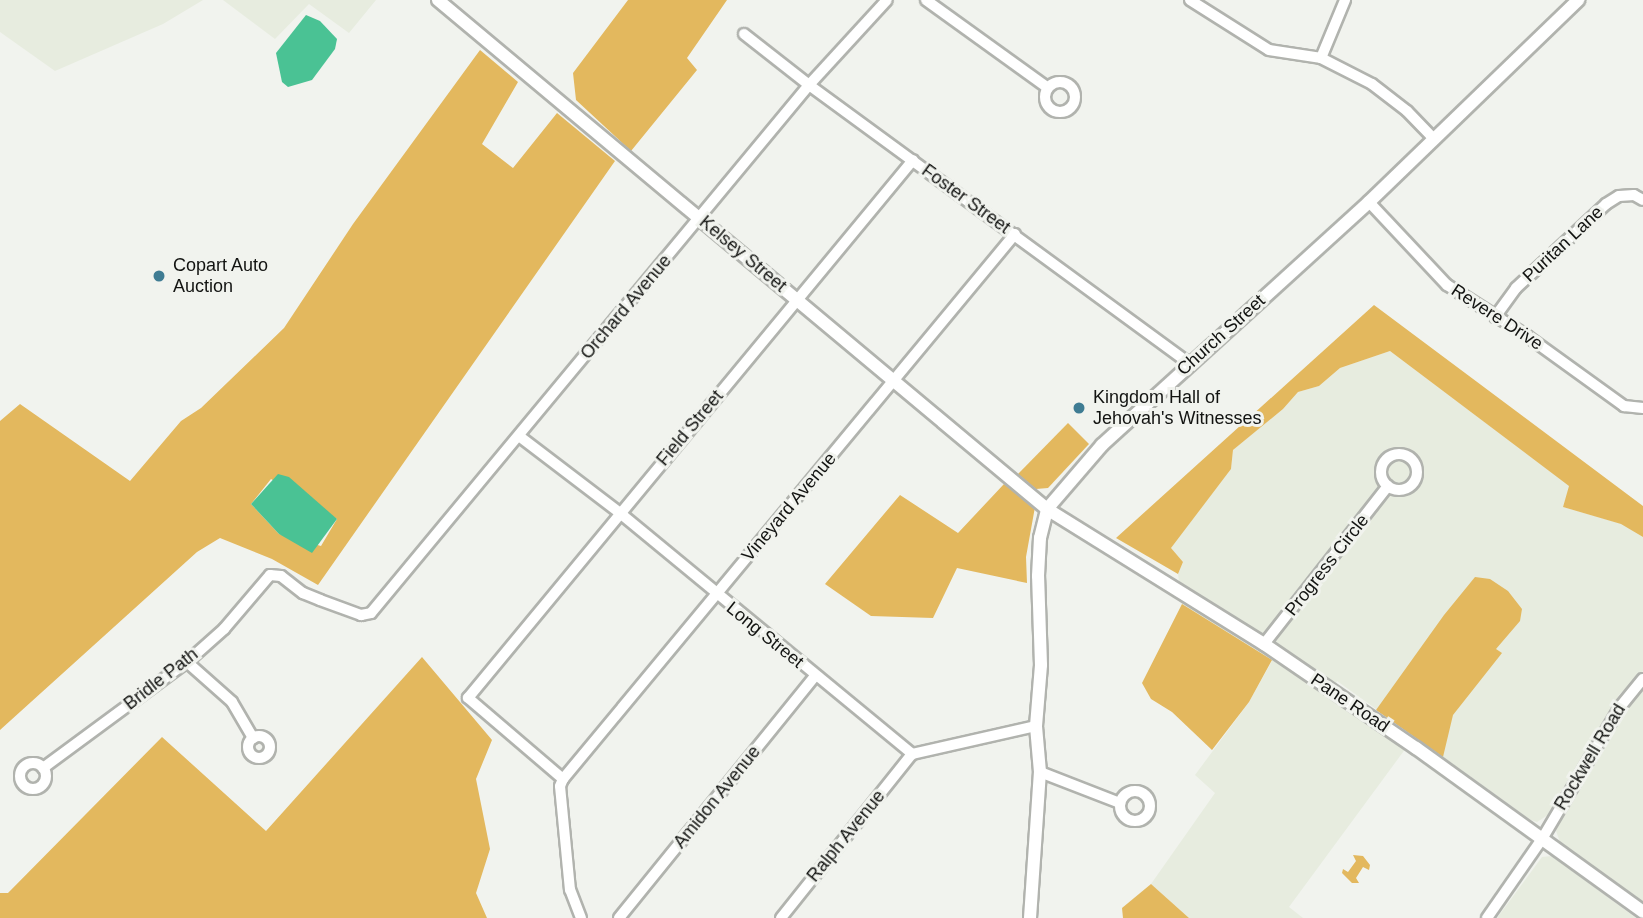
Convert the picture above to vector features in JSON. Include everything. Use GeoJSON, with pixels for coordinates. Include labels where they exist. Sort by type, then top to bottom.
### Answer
{"type":"FeatureCollection","features":[{"type":"Feature","properties":{"kind":"street","name":"Kelsey Street"},"geometry":{"type":"LineString","coordinates":[[438,0],[1047,509]]}},
{"type":"Feature","properties":{"kind":"street","name":"Orchard Avenue"},"geometry":{"type":"LineString","coordinates":[[267,578],[278,574],[303,593],[367,616],[810,85],[887,0]]}},
{"type":"Feature","properties":{"kind":"street"},"geometry":{"type":"LineString","coordinates":[[926,0],[1048,88]]}},
{"type":"Feature","properties":{"kind":"street"},"geometry":{"type":"LineString","coordinates":[[1190,0],[1269,50],[1321,58],[1372,84],[1407,111],[1433,138]]}},
{"type":"Feature","properties":{"kind":"street"},"geometry":{"type":"LineString","coordinates":[[1321,58],[1345,0]]}},
{"type":"Feature","properties":{"kind":"street","name":"Church Street"},"geometry":{"type":"LineString","coordinates":[[1030,918],[1040,772],[1036,726],[1041,665],[1040,538],[1047,509],[1102,445],[1369,202],[1578,0]]}},
{"type":"Feature","properties":{"kind":"street","name":"Foster Street"},"geometry":{"type":"LineString","coordinates":[[744,34],[1189,363]]}},
{"type":"Feature","properties":{"kind":"street","name":"Field Street"},"geometry":{"type":"LineString","coordinates":[[563,779],[468,698],[913,160]]}},
{"type":"Feature","properties":{"kind":"street","name":"Puritan Lane"},"geometry":{"type":"LineString","coordinates":[[1495,317],[1516,288],[1606,204],[1619,196],[1634,195],[1643,200]]}},
{"type":"Feature","properties":{"kind":"street","name":"Revere Drive"},"geometry":{"type":"LineString","coordinates":[[1369,202],[1447,285],[1527,336],[1624,406],[1643,408]]}},
{"type":"Feature","properties":{"kind":"street","name":"Vineyard Avenue"},"geometry":{"type":"LineString","coordinates":[[563,779],[1015,234]]}},
{"type":"Feature","properties":{"kind":"street","name":"Long Street"},"geometry":{"type":"LineString","coordinates":[[519,436],[620,513],[716,595],[912,754]]}},
{"type":"Feature","properties":{"kind":"street","name":"Progress Circle"},"geometry":{"type":"LineString","coordinates":[[1264,644],[1388,486]]}},
{"type":"Feature","properties":{"kind":"street","name":"Pane Road"},"geometry":{"type":"LineString","coordinates":[[1047,509],[1264,644],[1643,912]]}},
{"type":"Feature","properties":{"kind":"street","name":"Bridle Path"},"geometry":{"type":"LineString","coordinates":[[43,768],[187,662],[224,629],[267,578]]}},
{"type":"Feature","properties":{"kind":"street"},"geometry":{"type":"LineString","coordinates":[[187,662],[232,702],[253,738]]}},
{"type":"Feature","properties":{"kind":"street","name":"Amidon Avenue"},"geometry":{"type":"LineString","coordinates":[[619,918],[816,676]]}},
{"type":"Feature","properties":{"kind":"street","name":"Rockwell Road"},"geometry":{"type":"LineString","coordinates":[[1487,918],[1542,839],[1620,707],[1643,679]]}},
{"type":"Feature","properties":{"kind":"street"},"geometry":{"type":"LineString","coordinates":[[912,754],[1036,726]]}},
{"type":"Feature","properties":{"kind":"street","name":"Ralph Avenue"},"geometry":{"type":"LineString","coordinates":[[781,918],[912,754]]}},
{"type":"Feature","properties":{"kind":"street"},"geometry":{"type":"LineString","coordinates":[[1040,772],[1120,803]]}},
{"type":"Feature","properties":{"kind":"street"},"geometry":{"type":"LineString","coordinates":[[563,779],[560,786],[570,890],[581,918]]}},
{"type":"Feature","properties":{"kind":"shaded area"},"geometry":{"type":"Polygon","coordinates":[[[0,0],[203,0],[163,24],[55,71],[0,32],[0,0]]]}},
{"type":"Feature","properties":{"kind":"shaded area"},"geometry":{"type":"Polygon","coordinates":[[[223,0],[376,0],[349,33],[309,4],[275,39],[223,0]]]}},
{"type":"Feature","properties":{"kind":"shaded area"},"geometry":{"type":"Polygon","coordinates":[[[628,0],[727,0],[687,58],[697,70],[631,151],[576,100],[573,73],[628,0]]]}},
{"type":"Feature","properties":{"kind":"shaded area"},"geometry":{"type":"Polygon","coordinates":[[[306,15],[320,21],[337,39],[335,49],[312,80],[288,87],[282,82],[276,53],[306,15]]]}},
{"type":"Feature","properties":{"kind":"shaded area"},"geometry":{"type":"Polygon","coordinates":[[[480,50],[518,82],[482,144],[513,168],[557,113],[615,161],[318,585],[272,559],[220,538],[197,552],[0,730],[0,421],[20,404],[130,481],[181,421],[201,408],[284,328],[353,224],[480,50]],[[271,479],[251,504],[279,534],[321,546],[337,519],[271,479]]]}},
{"type":"Feature","properties":{"kind":"shaded area"},"geometry":{"type":"Polygon","coordinates":[[[1374,305],[1643,506],[1643,537],[1621,524],[1563,507],[1569,486],[1390,351],[1340,368],[1319,386],[1298,392],[1283,409],[1233,450],[1231,469],[1171,548],[1183,562],[1178,574],[1116,538],[1374,305]]]}},
{"type":"Feature","properties":{"kind":"shaded area"},"geometry":{"type":"Polygon","coordinates":[[[1390,351],[1570,486],[1563,507],[1622,524],[1643,537],[1643,671],[1619,695],[1551,813],[1537,822],[1337,681],[1332,694],[1406,748],[1289,907],[1303,918],[1189,918],[1151,884],[1215,793],[1195,775],[1249,702],[1272,661],[1182,604],[1178,574],[1183,562],[1170,548],[1231,469],[1233,450],[1283,409],[1298,392],[1319,386],[1340,368],[1390,351]]]}},
{"type":"Feature","properties":{"kind":"shaded area"},"geometry":{"type":"Polygon","coordinates":[[[1068,423],[1089,444],[1048,488],[1036,489],[1018,474],[1068,423]]]}},
{"type":"Feature","properties":{"kind":"shaded area"},"geometry":{"type":"Polygon","coordinates":[[[278,474],[289,477],[337,519],[312,553],[279,534],[251,504],[278,474]]]}},
{"type":"Feature","properties":{"kind":"shaded area"},"geometry":{"type":"Polygon","coordinates":[[[1004,484],[1035,507],[1026,557],[1027,583],[957,568],[933,618],[871,616],[825,584],[900,495],[958,533],[1004,484]]]}},
{"type":"Feature","properties":{"kind":"shaded area"},"geometry":{"type":"Polygon","coordinates":[[[1475,577],[1490,579],[1508,591],[1522,609],[1520,621],[1496,649],[1502,653],[1453,715],[1443,757],[1376,710],[1444,615],[1475,577]]]}},
{"type":"Feature","properties":{"kind":"shaded area"},"geometry":{"type":"Polygon","coordinates":[[[1182,604],[1272,660],[1249,702],[1212,750],[1172,712],[1151,699],[1142,683],[1182,604]]]}},
{"type":"Feature","properties":{"kind":"shaded area"},"geometry":{"type":"Polygon","coordinates":[[[422,657],[492,740],[476,779],[490,849],[476,893],[487,918],[0,918],[0,893],[8,893],[162,737],[266,831],[422,657]]]}},
{"type":"Feature","properties":{"kind":"shaded area"},"geometry":{"type":"Polygon","coordinates":[[[1643,689],[1643,904],[1560,842],[1556,831],[1558,820],[1627,708],[1643,689]]]}},
{"type":"Feature","properties":{"kind":"shaded area"},"geometry":{"type":"Polygon","coordinates":[[[1353,855],[1363,856],[1370,865],[1369,870],[1363,867],[1356,878],[1359,883],[1352,883],[1342,873],[1343,869],[1348,872],[1356,861],[1353,855]]]}},
{"type":"Feature","properties":{"kind":"shaded area"},"geometry":{"type":"Polygon","coordinates":[[[1552,856],[1636,918],[1497,918],[1542,857],[1552,856]]]}},
{"type":"Feature","properties":{"kind":"shaded area"},"geometry":{"type":"Polygon","coordinates":[[[1151,884],[1189,918],[1123,918],[1122,908],[1151,884]]]}},
{"type":"Feature","properties":{"kind":"place","name":"Copart Auto Auction"},"geometry":{"type":"Point","coordinates":[159,276]}},
{"type":"Feature","properties":{"kind":"place","name":"Kingdom Hall of Jehovah's Witnesses"},"geometry":{"type":"Point","coordinates":[1079,408]}}]}
